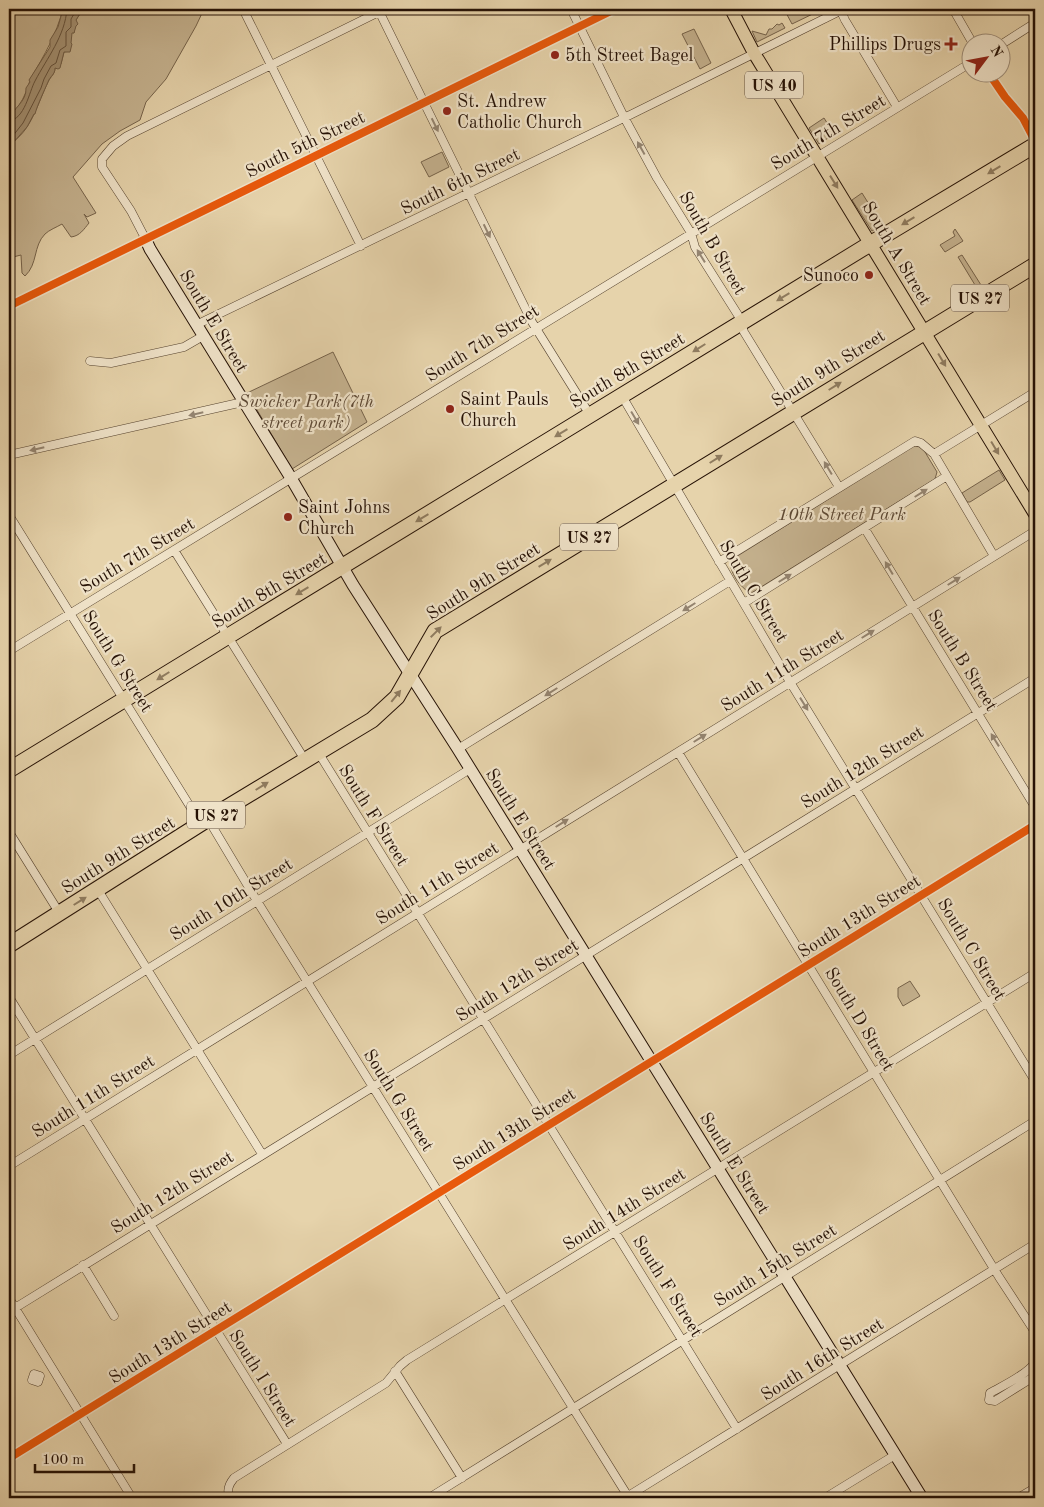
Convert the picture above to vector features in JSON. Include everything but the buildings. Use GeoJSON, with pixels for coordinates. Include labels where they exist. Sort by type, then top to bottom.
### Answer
{"type":"FeatureCollection","features":[{"type":"Feature","properties":{"kind":"highway","name":"South 8th Street"},"geometry":{"type":"LineString","coordinates":[[9,770],[1035,143]]}},
{"type":"Feature","properties":{"kind":"highway","name":"South 9th Street"},"geometry":{"type":"LineString","coordinates":[[9,945],[372,720],[397,697],[405,686],[410,672],[435,630],[1035,265]]}},
{"type":"Feature","properties":{"kind":"main road","name":"South A Street"},"geometry":{"type":"LineString","coordinates":[[731,9],[754,53],[1035,514]]}},
{"type":"Feature","properties":{"kind":"street"},"geometry":{"type":"LineString","coordinates":[[244,9],[361,246]]}},
{"type":"Feature","properties":{"kind":"street","name":"South B Street"},"geometry":{"type":"LineString","coordinates":[[571,9],[624,118],[691,233],[695,247],[741,323],[744,332],[840,487]]}},
{"type":"Feature","properties":{"kind":"street","name":"South 5th Street"},"geometry":{"type":"LineString","coordinates":[[9,306],[616,9]]}},
{"type":"Feature","properties":{"kind":"street"},"geometry":{"type":"LineString","coordinates":[[841,9],[898,107]]}},
{"type":"Feature","properties":{"kind":"street","name":"South 6th Street"},"geometry":{"type":"LineString","coordinates":[[196,325],[624,118],[841,9]]}},
{"type":"Feature","properties":{"kind":"street"},"geometry":{"type":"LineString","coordinates":[[953,9],[966,32]]}},
{"type":"Feature","properties":{"kind":"street"},"geometry":{"type":"LineString","coordinates":[[1033,9],[1035,13]]}},
{"type":"Feature","properties":{"kind":"street"},"geometry":{"type":"LineString","coordinates":[[272,65],[381,10],[468,193],[536,328],[590,415]]}},
{"type":"Feature","properties":{"kind":"street"},"geometry":{"type":"LineString","coordinates":[[1012,38],[1035,24]]}},
{"type":"Feature","properties":{"kind":"street","name":"South E Street"},"geometry":{"type":"LineString","coordinates":[[272,65],[127,136],[104,155],[102,167],[131,211],[150,249],[291,478],[393,649],[410,672],[458,749],[922,1498]]}},
{"type":"Feature","properties":{"kind":"street","name":"South 7th Street"},"geometry":{"type":"LineString","coordinates":[[9,651],[817,155],[962,68]]}},
{"type":"Feature","properties":{"kind":"street"},"geometry":{"type":"LineString","coordinates":[[995,82],[1023,118],[1035,143]]}},
{"type":"Feature","properties":{"kind":"street"},"geometry":{"type":"LineString","coordinates":[[90,361],[111,363],[184,347],[203,336]]}},
{"type":"Feature","properties":{"kind":"street"},"geometry":{"type":"LineString","coordinates":[[934,454],[1035,392]]}},
{"type":"Feature","properties":{"kind":"street","name":"South C Street"},"geometry":{"type":"LineString","coordinates":[[622,396],[790,682],[1035,1081]]}},
{"type":"Feature","properties":{"kind":"street"},"geometry":{"type":"LineString","coordinates":[[9,455],[243,402]]}},
{"type":"Feature","properties":{"kind":"street"},"geometry":{"type":"LineString","coordinates":[[719,562],[915,441],[922,443],[934,454],[994,556]]}},
{"type":"Feature","properties":{"kind":"street"},"geometry":{"type":"LineString","coordinates":[[744,603],[947,476]]}},
{"type":"Feature","properties":{"kind":"street","name":"South G Street"},"geometry":{"type":"LineString","coordinates":[[9,515],[125,700],[256,901],[506,1300],[627,1498]]}},
{"type":"Feature","properties":{"kind":"street","name":"South B Street"},"geometry":{"type":"LineString","coordinates":[[865,528],[1035,806]]}},
{"type":"Feature","properties":{"kind":"street","name":"South 11th Street"},"geometry":{"type":"LineString","coordinates":[[9,1166],[196,1048],[1035,531]]}},
{"type":"Feature","properties":{"kind":"street"},"geometry":{"type":"LineString","coordinates":[[174,550],[305,760]]}},
{"type":"Feature","properties":{"kind":"street"},"geometry":{"type":"LineString","coordinates":[[458,749],[730,581]]}},
{"type":"Feature","properties":{"kind":"street","name":"South 12th Street"},"geometry":{"type":"LineString","coordinates":[[15,1308],[1035,678]]}},
{"type":"Feature","properties":{"kind":"street","name":"South F Street"},"geometry":{"type":"LineString","coordinates":[[318,752],[737,1429]]}},
{"type":"Feature","properties":{"kind":"street","name":"South D Street"},"geometry":{"type":"LineString","coordinates":[[678,752],[1034,1332],[1035,1339]]}},
{"type":"Feature","properties":{"kind":"street","name":"South 10th Street"},"geometry":{"type":"LineString","coordinates":[[9,1055],[146,968],[470,769]]}},
{"type":"Feature","properties":{"kind":"street","name":"South 13th Street"},"geometry":{"type":"LineString","coordinates":[[9,1458],[1035,825]]}},
{"type":"Feature","properties":{"kind":"street"},"geometry":{"type":"LineString","coordinates":[[9,832],[60,914]]}},
{"type":"Feature","properties":{"kind":"street"},"geometry":{"type":"LineString","coordinates":[[98,890],[262,1154]]}},
{"type":"Feature","properties":{"kind":"street","name":"South 14th Street"},"geometry":{"type":"LineString","coordinates":[[230,1498],[228,1486],[234,1478],[386,1383],[407,1360],[1035,972]]}},
{"type":"Feature","properties":{"kind":"street","name":"South I Street"},"geometry":{"type":"LineString","coordinates":[[9,996],[287,1444]]}},
{"type":"Feature","properties":{"kind":"street","name":"South 15th Street"},"geometry":{"type":"LineString","coordinates":[[429,1498],[1035,1121]]}},
{"type":"Feature","properties":{"kind":"street","name":"South 16th Street"},"geometry":{"type":"LineString","coordinates":[[627,1498],[1035,1244]]}},
{"type":"Feature","properties":{"kind":"street"},"geometry":{"type":"LineString","coordinates":[[83,1265],[114,1316]]}},
{"type":"Feature","properties":{"kind":"street"},"geometry":{"type":"LineString","coordinates":[[9,1298],[132,1498]]}},
{"type":"Feature","properties":{"kind":"street"},"geometry":{"type":"LineString","coordinates":[[1034,1364],[990,1393],[989,1400],[995,1401],[1035,1376]]}},
{"type":"Feature","properties":{"kind":"street"},"geometry":{"type":"LineString","coordinates":[[395,1371],[462,1478]]}},
{"type":"Feature","properties":{"kind":"street"},"geometry":{"type":"LineString","coordinates":[[826,1498],[895,1455]]}},
{"type":"Feature","properties":{"kind":"street"},"geometry":{"type":"LineString","coordinates":[[1018,1498],[1035,1488]]}},
{"type":"Feature","properties":{"kind":"green space"},"geometry":{"type":"Polygon","coordinates":[[[9,9],[63,9],[53,36],[31,78],[24,96],[19,106],[9,118],[9,9]]]}},
{"type":"Feature","properties":{"kind":"green space"},"geometry":{"type":"Polygon","coordinates":[[[83,9],[204,9],[166,79],[146,102],[140,120],[102,144],[73,177],[96,213],[87,217],[84,214],[89,223],[77,235],[71,237],[62,224],[45,234],[41,239],[32,266],[25,276],[22,273],[21,255],[9,258],[9,144],[17,139],[28,125],[55,68],[61,64],[64,52],[70,51],[71,35],[72,32],[74,33],[76,20],[83,9]]]}},
{"type":"Feature","properties":{"kind":"green space"},"geometry":{"type":"Polygon","coordinates":[[[784,9],[823,9],[792,24],[784,9]]]}},
{"type":"Feature","properties":{"kind":"green space"},"geometry":{"type":"Polygon","coordinates":[[[782,23],[785,28],[757,42],[752,31],[766,35],[769,29],[782,23]]]}},
{"type":"Feature","properties":{"kind":"green space"},"geometry":{"type":"Polygon","coordinates":[[[694,29],[711,63],[700,69],[682,34],[694,29]]]}},
{"type":"Feature","properties":{"kind":"green space"},"geometry":{"type":"Polygon","coordinates":[[[824,118],[834,134],[819,144],[809,128],[824,118]]]}},
{"type":"Feature","properties":{"kind":"green space"},"geometry":{"type":"Polygon","coordinates":[[[442,152],[449,167],[429,177],[421,162],[442,152]]]}},
{"type":"Feature","properties":{"kind":"green space"},"geometry":{"type":"Polygon","coordinates":[[[862,193],[882,225],[872,231],[852,200],[862,193]]]}},
{"type":"Feature","properties":{"kind":"green space"},"geometry":{"type":"Polygon","coordinates":[[[955,229],[963,241],[945,252],[940,245],[955,236],[953,232],[955,229]]]}},
{"type":"Feature","properties":{"kind":"green space"},"geometry":{"type":"Polygon","coordinates":[[[962,255],[981,285],[971,291],[970,289],[975,285],[958,257],[962,255]]]}},
{"type":"Feature","properties":{"kind":"green space","name":"Swicker Park(7th street park)"},"geometry":{"type":"Polygon","coordinates":[[[333,352],[367,422],[292,469],[247,393],[333,352]]]}},
{"type":"Feature","properties":{"kind":"green space","name":"10th Street Park"},"geometry":{"type":"Polygon","coordinates":[[[913,446],[922,447],[937,472],[935,479],[753,592],[747,591],[739,584],[731,569],[731,560],[913,446]]]}},
{"type":"Feature","properties":{"kind":"green space"},"geometry":{"type":"Polygon","coordinates":[[[999,470],[1005,480],[970,502],[967,502],[962,493],[999,470]]]}},
{"type":"Feature","properties":{"kind":"green space"},"geometry":{"type":"Polygon","coordinates":[[[910,981],[920,996],[903,1006],[898,997],[898,988],[910,981]]]}},
{"type":"Feature","properties":{"kind":"water"},"geometry":{"type":"Polygon","coordinates":[[[63,9],[83,9],[76,20],[78,24],[74,33],[72,33],[70,52],[64,52],[60,68],[55,68],[35,114],[27,127],[12,144],[9,144],[9,119],[22,101],[30,82],[29,80],[50,47],[50,40],[58,27],[63,9]]]}},
{"type":"Feature","properties":{"kind":"cycle path"},"geometry":{"type":"LineString","coordinates":[[9,306],[615,9]]}},
{"type":"Feature","properties":{"kind":"cycle path"},"geometry":{"type":"LineString","coordinates":[[995,82],[1023,118],[1035,141]]}},
{"type":"Feature","properties":{"kind":"cycle path"},"geometry":{"type":"LineString","coordinates":[[9,1458],[1035,825]]}},
{"type":"Feature","properties":{"kind":"place","name":"Phillips Drugs"},"geometry":{"type":"Point","coordinates":[951,44]}},
{"type":"Feature","properties":{"kind":"place","name":"5th Street Bagel"},"geometry":{"type":"Point","coordinates":[555,55]}},
{"type":"Feature","properties":{"kind":"place","name":"St. Andrew Catholic Church"},"geometry":{"type":"Point","coordinates":[447,111]}},
{"type":"Feature","properties":{"kind":"place","name":"Sunoco"},"geometry":{"type":"Point","coordinates":[869,275]}},
{"type":"Feature","properties":{"kind":"place","name":"Saint Pauls Church"},"geometry":{"type":"Point","coordinates":[450,409]}},
{"type":"Feature","properties":{"kind":"place","name":"Saint Johns Church"},"geometry":{"type":"Point","coordinates":[288,517]}}]}
